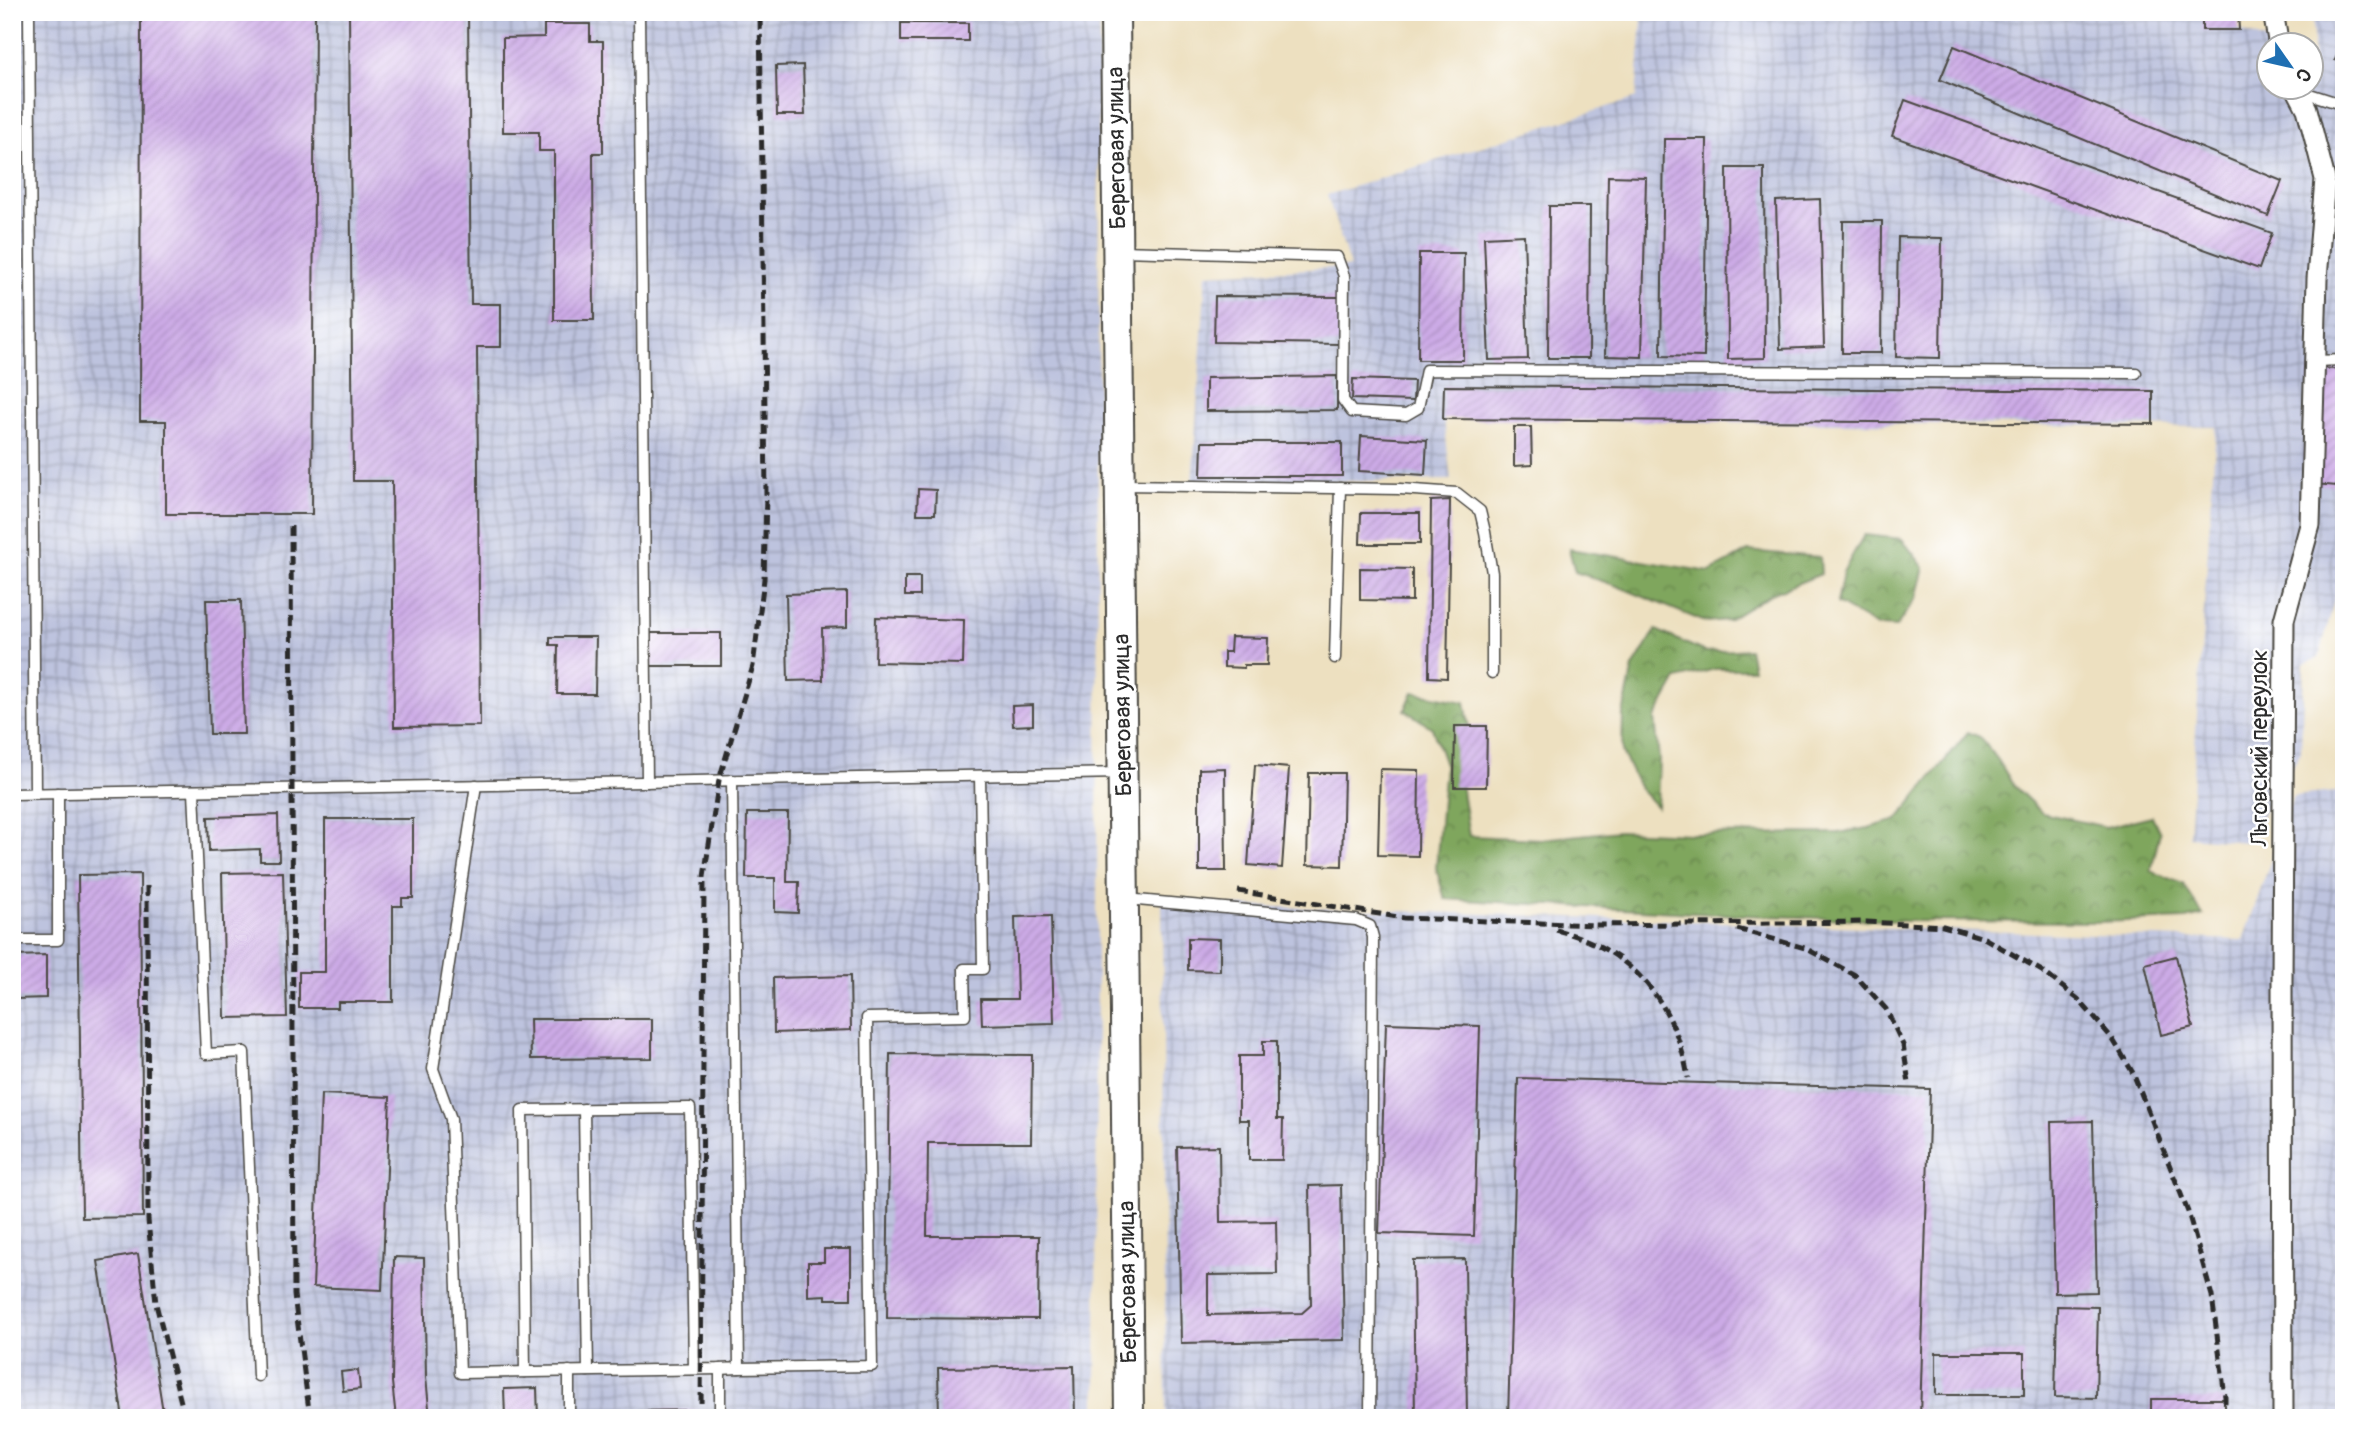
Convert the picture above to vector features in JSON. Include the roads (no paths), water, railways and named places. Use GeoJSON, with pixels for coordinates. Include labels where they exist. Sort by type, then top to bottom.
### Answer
{"type":"FeatureCollection","features":[{"type":"Feature","properties":{"kind":"street","name":"Береговая улица"},"geometry":{"type":"LineString","coordinates":[[1115,12],[1129,1418]]}},
{"type":"Feature","properties":{"kind":"street"},"geometry":{"type":"LineString","coordinates":[[2273,12],[2277,32]]}},
{"type":"Feature","properties":{"kind":"street","name":"Льговский переулок"},"geometry":{"type":"LineString","coordinates":[[2283,1418],[2284,621],[2310,525],[2317,279],[2334,196],[2325,180],[2303,102]]}},
{"type":"Feature","properties":{"kind":"lane"},"geometry":{"type":"LineString","coordinates":[[29,12],[35,793]]}},
{"type":"Feature","properties":{"kind":"lane"},"geometry":{"type":"LineString","coordinates":[[639,12],[647,782]]}},
{"type":"Feature","properties":{"kind":"lane"},"geometry":{"type":"LineString","coordinates":[[2324,98],[2344,105]]}},
{"type":"Feature","properties":{"kind":"lane"},"geometry":{"type":"LineString","coordinates":[[1117,251],[1337,257],[1344,276],[1343,400],[1352,412],[1406,415],[1418,408],[1426,370],[2136,373]]}},
{"type":"Feature","properties":{"kind":"lane"},"geometry":{"type":"LineString","coordinates":[[2314,361],[2344,360]]}},
{"type":"Feature","properties":{"kind":"lane"},"geometry":{"type":"LineString","coordinates":[[1119,485],[1457,492],[1479,511],[1492,573],[1492,673]]}},
{"type":"Feature","properties":{"kind":"lane"},"geometry":{"type":"LineString","coordinates":[[1335,658],[1340,488]]}},
{"type":"Feature","properties":{"kind":"lane"},"geometry":{"type":"LineString","coordinates":[[12,794],[1122,773]]}},
{"type":"Feature","properties":{"kind":"lane"},"geometry":{"type":"LineString","coordinates":[[476,785],[433,1069],[451,1119],[460,1373],[720,1369],[872,1366],[867,1017],[965,1016],[964,969],[983,969],[980,776]]}},
{"type":"Feature","properties":{"kind":"lane"},"geometry":{"type":"LineString","coordinates":[[732,780],[739,1368]]}},
{"type":"Feature","properties":{"kind":"lane"},"geometry":{"type":"LineString","coordinates":[[194,790],[206,1054],[244,1052],[258,1377]]}},
{"type":"Feature","properties":{"kind":"lane"},"geometry":{"type":"LineString","coordinates":[[12,940],[58,940],[58,793]]}},
{"type":"Feature","properties":{"kind":"lane"},"geometry":{"type":"LineString","coordinates":[[1124,899],[1356,920],[1370,926],[1373,937],[1370,1418]]}},
{"type":"Feature","properties":{"kind":"lane"},"geometry":{"type":"LineString","coordinates":[[525,1372],[522,1110],[690,1108],[694,1369]]}},
{"type":"Feature","properties":{"kind":"lane"},"geometry":{"type":"LineString","coordinates":[[584,1109],[588,1371]]}},
{"type":"Feature","properties":{"kind":"lane"},"geometry":{"type":"LineString","coordinates":[[720,1369],[720,1418]]}},
{"type":"Feature","properties":{"kind":"lane"},"geometry":{"type":"LineString","coordinates":[[569,1371],[569,1418]]}},
{"type":"Feature","properties":{"kind":"railway"},"geometry":{"type":"LineString","coordinates":[[701,1418],[704,877],[719,780],[753,666],[764,579],[766,494],[760,12]]}},
{"type":"Feature","properties":{"kind":"railway"},"geometry":{"type":"LineString","coordinates":[[291,526],[294,1295],[310,1418]]}},
{"type":"Feature","properties":{"kind":"railway"},"geometry":{"type":"LineString","coordinates":[[147,886],[148,1220],[156,1304],[185,1418]]}},
{"type":"Feature","properties":{"kind":"railway"},"geometry":{"type":"LineString","coordinates":[[1238,891],[1404,918],[1596,925],[1867,922],[1943,926],[1984,938],[2042,971],[2078,999],[2112,1038],[2133,1073],[2188,1212],[2212,1296],[2225,1397],[2225,1418]]}},
{"type":"Feature","properties":{"kind":"railway"},"geometry":{"type":"LineString","coordinates":[[1737,929],[1805,948],[1855,975],[1886,1009],[1903,1045],[1909,1083]]}},
{"type":"Feature","properties":{"kind":"railway"},"geometry":{"type":"LineString","coordinates":[[1556,930],[1583,938],[1607,950],[1628,965],[1646,983],[1673,1026],[1688,1078]]}}]}
